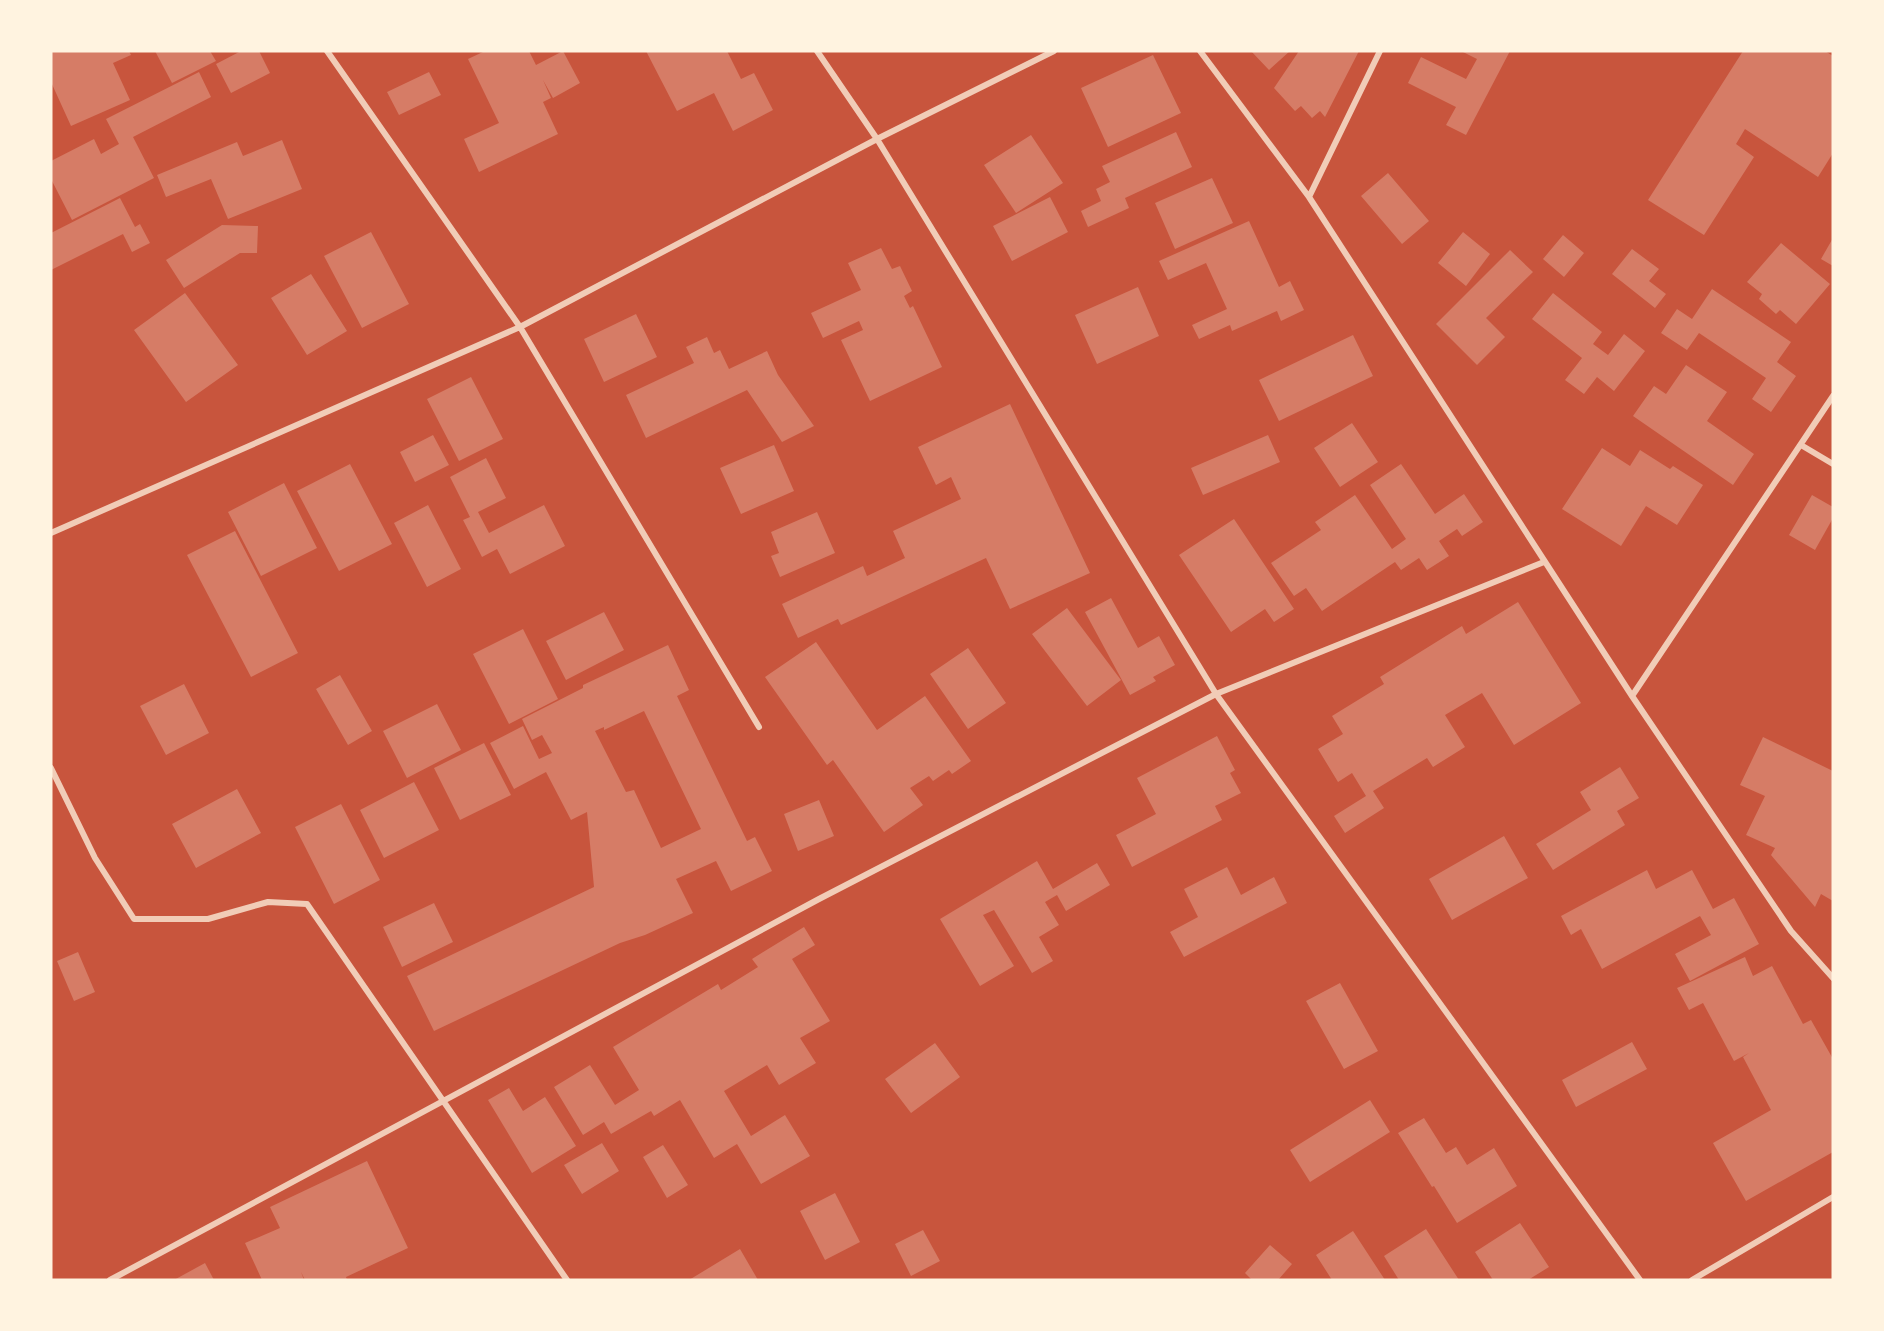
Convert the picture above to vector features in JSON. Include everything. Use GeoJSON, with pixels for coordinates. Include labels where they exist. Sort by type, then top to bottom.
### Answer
{"type":"FeatureCollection","features":[{"type":"Feature","properties":{"kind":"street"},"geometry":{"type":"LineString","coordinates":[[327,51],[520,327],[759,727]]}},
{"type":"Feature","properties":{"kind":"street"},"geometry":{"type":"LineString","coordinates":[[817,51],[877,140],[1216,694],[1640,1280]]}},
{"type":"Feature","properties":{"kind":"street"},"geometry":{"type":"LineString","coordinates":[[51,533],[520,327],[877,140],[1054,51]]}},
{"type":"Feature","properties":{"kind":"street"},"geometry":{"type":"LineString","coordinates":[[1200,51],[1309,197],[1544,562],[1791,931],[1833,978]]}},
{"type":"Feature","properties":{"kind":"street"},"geometry":{"type":"LineString","coordinates":[[1309,197],[1380,51]]}},
{"type":"Feature","properties":{"kind":"street"},"geometry":{"type":"LineString","coordinates":[[1632,696],[1833,396]]}},
{"type":"Feature","properties":{"kind":"street"},"geometry":{"type":"LineString","coordinates":[[1800,445],[1833,464]]}},
{"type":"Feature","properties":{"kind":"street"},"geometry":{"type":"LineString","coordinates":[[110,1280],[819,899],[1216,694],[1544,562]]}},
{"type":"Feature","properties":{"kind":"street"},"geometry":{"type":"LineString","coordinates":[[51,768],[95,858],[134,919],[208,919],[268,902],[307,904],[567,1280]]}},
{"type":"Feature","properties":{"kind":"street"},"geometry":{"type":"LineString","coordinates":[[1692,1280],[1833,1197]]}},
{"type":"Feature","properties":{"kind":"building"},"geometry":{"type":"Polygon","coordinates":[[[51,51],[129,51],[131,55],[113,63],[130,100],[71,126],[51,82],[51,51]]]}},
{"type":"Feature","properties":{"kind":"building"},"geometry":{"type":"Polygon","coordinates":[[[155,51],[210,51],[216,61],[172,83],[155,51]]]}},
{"type":"Feature","properties":{"kind":"building"},"geometry":{"type":"Polygon","coordinates":[[[241,51],[259,51],[270,73],[231,93],[216,64],[241,51]]]}},
{"type":"Feature","properties":{"kind":"building"},"geometry":{"type":"Polygon","coordinates":[[[485,51],[529,51],[536,65],[563,51],[580,83],[553,98],[543,80],[551,98],[543,102],[558,134],[479,172],[464,139],[499,123],[468,59],[485,51]]]}},
{"type":"Feature","properties":{"kind":"building"},"geometry":{"type":"Polygon","coordinates":[[[646,51],[727,51],[741,79],[754,73],[773,110],[733,131],[714,93],[677,111],[646,51]]]}},
{"type":"Feature","properties":{"kind":"building"},"geometry":{"type":"Polygon","coordinates":[[[1251,51],[1290,51],[1269,70],[1251,51]]]}},
{"type":"Feature","properties":{"kind":"building"},"geometry":{"type":"Polygon","coordinates":[[[1299,51],[1359,51],[1325,117],[1320,111],[1312,118],[1301,106],[1295,111],[1274,88],[1299,51]]]}},
{"type":"Feature","properties":{"kind":"building"},"geometry":{"type":"Polygon","coordinates":[[[1461,51],[1510,51],[1466,135],[1446,125],[1456,107],[1408,83],[1421,57],[1466,79],[1477,59],[1461,51]]]}},
{"type":"Feature","properties":{"kind":"building"},"geometry":{"type":"Polygon","coordinates":[[[1743,51],[1825,51],[1833,56],[1833,153],[1818,177],[1745,129],[1736,144],[1754,157],[1704,235],[1648,200],[1743,51]]]}},
{"type":"Feature","properties":{"kind":"building"},"geometry":{"type":"Polygon","coordinates":[[[1153,55],[1181,113],[1108,147],[1081,88],[1153,55]]]}},
{"type":"Feature","properties":{"kind":"building"},"geometry":{"type":"Polygon","coordinates":[[[199,72],[211,97],[133,137],[154,178],[72,220],[51,179],[51,161],[94,139],[101,154],[119,144],[106,119],[199,72]]]}},
{"type":"Feature","properties":{"kind":"building"},"geometry":{"type":"Polygon","coordinates":[[[429,72],[441,95],[399,115],[387,92],[429,72]]]}},
{"type":"Feature","properties":{"kind":"building"},"geometry":{"type":"Polygon","coordinates":[[[1176,132],[1192,167],[1125,198],[1129,208],[1088,227],[1081,211],[1101,201],[1096,189],[1110,182],[1102,166],[1176,132]]]}},
{"type":"Feature","properties":{"kind":"building"},"geometry":{"type":"Polygon","coordinates":[[[1031,135],[1063,183],[1016,213],[984,165],[1031,135]]]}},
{"type":"Feature","properties":{"kind":"building"},"geometry":{"type":"Polygon","coordinates":[[[282,140],[302,189],[228,219],[211,179],[166,197],[157,175],[237,142],[243,156],[282,140]]]}},
{"type":"Feature","properties":{"kind":"building"},"geometry":{"type":"Polygon","coordinates":[[[1388,173],[1429,221],[1402,244],[1361,196],[1388,173]]]}},
{"type":"Feature","properties":{"kind":"building"},"geometry":{"type":"Polygon","coordinates":[[[1212,178],[1233,223],[1175,249],[1155,203],[1212,178]]]}},
{"type":"Feature","properties":{"kind":"building"},"geometry":{"type":"Polygon","coordinates":[[[1050,197],[1068,232],[1012,261],[993,226],[1050,197]]]}},
{"type":"Feature","properties":{"kind":"building"},"geometry":{"type":"Polygon","coordinates":[[[120,198],[135,227],[140,224],[150,243],[132,252],[123,234],[51,270],[51,233],[120,198]]]}},
{"type":"Feature","properties":{"kind":"building"},"geometry":{"type":"Polygon","coordinates":[[[1249,221],[1279,287],[1290,281],[1304,310],[1281,321],[1277,311],[1232,331],[1230,325],[1199,339],[1192,325],[1227,309],[1206,263],[1168,280],[1159,261],[1249,221]]]}},
{"type":"Feature","properties":{"kind":"building"},"geometry":{"type":"Polygon","coordinates":[[[222,225],[258,226],[257,253],[240,253],[184,288],[166,260],[222,225]]]}},
{"type":"Feature","properties":{"kind":"building"},"geometry":{"type":"Polygon","coordinates":[[[371,232],[409,304],[362,328],[324,256],[371,232]]]}},
{"type":"Feature","properties":{"kind":"building"},"geometry":{"type":"Polygon","coordinates":[[[1463,232],[1490,254],[1466,286],[1438,263],[1463,232]]]}},
{"type":"Feature","properties":{"kind":"building"},"geometry":{"type":"Polygon","coordinates":[[[1563,235],[1584,253],[1564,277],[1543,259],[1563,235]]]}},
{"type":"Feature","properties":{"kind":"building"},"geometry":{"type":"Polygon","coordinates":[[[1833,238],[1833,266],[1821,259],[1833,238]]]}},
{"type":"Feature","properties":{"kind":"building"},"geometry":{"type":"Polygon","coordinates":[[[1781,243],[1830,284],[1796,324],[1780,310],[1776,314],[1759,299],[1762,294],[1747,282],[1781,243]]]}},
{"type":"Feature","properties":{"kind":"building"},"geometry":{"type":"Polygon","coordinates":[[[881,248],[892,269],[900,266],[912,291],[904,296],[910,308],[913,306],[942,367],[870,401],[841,340],[863,330],[859,321],[823,338],[811,313],[861,290],[848,263],[881,248]]]}},
{"type":"Feature","properties":{"kind":"building"},"geometry":{"type":"Polygon","coordinates":[[[1632,249],[1659,269],[1649,281],[1666,294],[1655,308],[1612,274],[1632,249]]]}},
{"type":"Feature","properties":{"kind":"building"},"geometry":{"type":"Polygon","coordinates":[[[1510,250],[1533,272],[1486,318],[1505,337],[1477,365],[1436,324],[1510,250]]]}},
{"type":"Feature","properties":{"kind":"building"},"geometry":{"type":"Polygon","coordinates":[[[311,274],[347,331],[307,355],[271,298],[311,274]]]}},
{"type":"Feature","properties":{"kind":"building"},"geometry":{"type":"Polygon","coordinates":[[[1138,287],[1159,336],[1097,364],[1075,315],[1138,287]]]}},
{"type":"Feature","properties":{"kind":"building"},"geometry":{"type":"Polygon","coordinates":[[[1712,289],[1791,342],[1777,362],[1796,376],[1771,412],[1752,399],[1766,378],[1699,333],[1687,350],[1661,333],[1677,309],[1692,319],[1712,289]]]}},
{"type":"Feature","properties":{"kind":"building"},"geometry":{"type":"Polygon","coordinates":[[[185,293],[238,365],[186,402],[134,330],[185,293]]]}},
{"type":"Feature","properties":{"kind":"building"},"geometry":{"type":"Polygon","coordinates":[[[1553,293],[1602,332],[1593,344],[1608,355],[1624,334],[1645,351],[1614,391],[1597,377],[1584,394],[1565,380],[1582,358],[1532,319],[1553,293]]]}},
{"type":"Feature","properties":{"kind":"building"},"geometry":{"type":"Polygon","coordinates":[[[636,314],[657,357],[604,382],[584,339],[636,314]]]}},
{"type":"Feature","properties":{"kind":"building"},"geometry":{"type":"Polygon","coordinates":[[[1353,335],[1373,376],[1279,421],[1259,380],[1353,335]]]}},
{"type":"Feature","properties":{"kind":"building"},"geometry":{"type":"Polygon","coordinates":[[[707,337],[714,353],[720,350],[729,369],[767,351],[778,375],[814,426],[782,442],[747,390],[646,438],[626,395],[694,363],[686,347],[707,337]]]}},
{"type":"Feature","properties":{"kind":"building"},"geometry":{"type":"Polygon","coordinates":[[[1686,365],[1727,392],[1707,421],[1754,454],[1733,485],[1633,416],[1654,386],[1666,394],[1686,365]]]}},
{"type":"Feature","properties":{"kind":"building"},"geometry":{"type":"Polygon","coordinates":[[[471,377],[503,439],[459,461],[427,399],[471,377]]]}},
{"type":"Feature","properties":{"kind":"building"},"geometry":{"type":"Polygon","coordinates":[[[1010,404],[1090,573],[1010,609],[986,558],[841,625],[838,619],[798,638],[782,604],[863,566],[867,576],[905,558],[893,531],[961,499],[951,477],[936,485],[918,447],[1010,404]]]}},
{"type":"Feature","properties":{"kind":"building"},"geometry":{"type":"Polygon","coordinates":[[[1352,423],[1378,462],[1340,487],[1314,448],[1352,423]]]}},
{"type":"Feature","properties":{"kind":"building"},"geometry":{"type":"Polygon","coordinates":[[[433,435],[449,465],[415,482],[400,452],[433,435]]]}},
{"type":"Feature","properties":{"kind":"building"},"geometry":{"type":"Polygon","coordinates":[[[1268,435],[1280,462],[1203,495],[1191,468],[1268,435]]]}},
{"type":"Feature","properties":{"kind":"building"},"geometry":{"type":"Polygon","coordinates":[[[774,445],[794,491],[741,514],[720,468],[774,445]]]}},
{"type":"Feature","properties":{"kind":"building"},"geometry":{"type":"Polygon","coordinates":[[[1602,448],[1630,466],[1640,450],[1670,469],[1673,466],[1703,485],[1677,525],[1646,506],[1621,546],[1562,509],[1602,448]]]}},
{"type":"Feature","properties":{"kind":"building"},"geometry":{"type":"Polygon","coordinates":[[[486,458],[506,498],[478,512],[489,533],[544,505],[565,546],[510,574],[497,549],[482,557],[463,520],[470,517],[450,477],[486,458]]]}},
{"type":"Feature","properties":{"kind":"building"},"geometry":{"type":"Polygon","coordinates":[[[350,464],[392,544],[339,571],[297,491],[350,464]]]}},
{"type":"Feature","properties":{"kind":"building"},"geometry":{"type":"Polygon","coordinates":[[[1401,464],[1435,514],[1464,494],[1483,522],[1462,536],[1457,529],[1439,541],[1449,556],[1427,570],[1419,558],[1401,570],[1395,562],[1322,611],[1306,588],[1294,596],[1271,563],[1321,530],[1315,522],[1355,495],[1392,549],[1406,539],[1370,485],[1401,464]]]}},
{"type":"Feature","properties":{"kind":"building"},"geometry":{"type":"Polygon","coordinates":[[[284,483],[317,548],[261,576],[228,512],[284,483]]]}},
{"type":"Feature","properties":{"kind":"building"},"geometry":{"type":"Polygon","coordinates":[[[1812,495],[1833,507],[1833,518],[1815,550],[1789,535],[1812,495]]]}},
{"type":"Feature","properties":{"kind":"building"},"geometry":{"type":"Polygon","coordinates":[[[428,505],[461,569],[427,587],[394,523],[428,505]]]}},
{"type":"Feature","properties":{"kind":"building"},"geometry":{"type":"Polygon","coordinates":[[[817,512],[835,553],[780,577],[771,556],[779,553],[771,532],[817,512]]]}},
{"type":"Feature","properties":{"kind":"building"},"geometry":{"type":"Polygon","coordinates":[[[1234,519],[1294,609],[1274,622],[1265,609],[1231,632],[1179,555],[1234,519]]]}},
{"type":"Feature","properties":{"kind":"building"},"geometry":{"type":"Polygon","coordinates":[[[235,531],[298,653],[251,677],[187,555],[235,531]]]}},
{"type":"Feature","properties":{"kind":"building"},"geometry":{"type":"Polygon","coordinates":[[[1111,598],[1138,648],[1159,636],[1175,665],[1153,677],[1156,681],[1130,695],[1085,612],[1111,598]]]}},
{"type":"Feature","properties":{"kind":"building"},"geometry":{"type":"Polygon","coordinates":[[[1518,602],[1581,703],[1514,745],[1482,693],[1445,715],[1465,747],[1433,767],[1427,758],[1373,791],[1384,808],[1345,833],[1334,816],[1366,796],[1352,773],[1338,782],[1318,749],[1343,734],[1332,716],[1384,684],[1380,677],[1462,626],[1466,634],[1518,602]]]}},
{"type":"Feature","properties":{"kind":"building"},"geometry":{"type":"Polygon","coordinates":[[[1067,608],[1121,680],[1087,706],[1032,634],[1067,608]]]}},
{"type":"Feature","properties":{"kind":"building"},"geometry":{"type":"Polygon","coordinates":[[[604,612],[624,650],[566,680],[546,641],[604,612]]]}},
{"type":"Feature","properties":{"kind":"building"},"geometry":{"type":"Polygon","coordinates":[[[523,629],[558,699],[509,724],[473,654],[523,629]]]}},
{"type":"Feature","properties":{"kind":"building"},"geometry":{"type":"Polygon","coordinates":[[[816,642],[877,730],[925,696],[971,761],[952,774],[949,770],[933,781],[929,776],[910,788],[923,805],[884,832],[833,760],[827,765],[765,677],[816,642]]]}},
{"type":"Feature","properties":{"kind":"building"},"geometry":{"type":"Polygon","coordinates":[[[668,645],[689,690],[677,696],[747,841],[755,837],[772,871],[731,891],[716,861],[676,879],[693,913],[645,935],[620,943],[434,1031],[407,976],[594,887],[587,812],[571,820],[546,772],[514,789],[490,743],[523,726],[539,759],[552,753],[542,735],[532,740],[522,719],[583,688],[583,685],[668,645]],[[644,711],[604,730],[604,727],[595,731],[626,792],[634,790],[661,848],[701,829],[644,711]]]}},
{"type":"Feature","properties":{"kind":"building"},"geometry":{"type":"Polygon","coordinates":[[[968,648],[1006,703],[968,729],[930,674],[968,648]]]}},
{"type":"Feature","properties":{"kind":"building"},"geometry":{"type":"Polygon","coordinates":[[[340,675],[372,731],[348,745],[316,689],[340,675]]]}},
{"type":"Feature","properties":{"kind":"building"},"geometry":{"type":"Polygon","coordinates":[[[184,684],[209,733],[166,755],[140,706],[184,684]]]}},
{"type":"Feature","properties":{"kind":"building"},"geometry":{"type":"Polygon","coordinates":[[[437,704],[461,750],[407,778],[383,731],[437,704]]]}},
{"type":"Feature","properties":{"kind":"building"},"geometry":{"type":"Polygon","coordinates":[[[1217,736],[1235,770],[1230,773],[1241,793],[1215,806],[1222,820],[1132,867],[1116,835],[1156,814],[1137,778],[1217,736]]]}},
{"type":"Feature","properties":{"kind":"building"},"geometry":{"type":"Polygon","coordinates":[[[1763,737],[1833,771],[1833,901],[1821,894],[1815,907],[1771,855],[1775,848],[1746,835],[1765,796],[1740,785],[1763,737]]]}},
{"type":"Feature","properties":{"kind":"building"},"geometry":{"type":"Polygon","coordinates":[[[484,743],[511,795],[460,820],[434,768],[484,743]]]}},
{"type":"Feature","properties":{"kind":"building"},"geometry":{"type":"Polygon","coordinates":[[[1620,767],[1639,798],[1617,811],[1625,825],[1553,870],[1536,844],[1591,810],[1580,792],[1620,767]]]}},
{"type":"Feature","properties":{"kind":"building"},"geometry":{"type":"Polygon","coordinates":[[[414,782],[439,830],[384,858],[360,810],[414,782]]]}},
{"type":"Feature","properties":{"kind":"building"},"geometry":{"type":"Polygon","coordinates":[[[237,789],[261,833],[196,868],[172,824],[237,789]]]}},
{"type":"Feature","properties":{"kind":"building"},"geometry":{"type":"Polygon","coordinates":[[[819,800],[834,836],[798,851],[784,814],[819,800]]]}},
{"type":"Feature","properties":{"kind":"building"},"geometry":{"type":"Polygon","coordinates":[[[341,804],[380,880],[334,904],[295,827],[341,804]]]}},
{"type":"Feature","properties":{"kind":"building"},"geometry":{"type":"Polygon","coordinates":[[[1504,836],[1528,878],[1452,920],[1429,879],[1504,836]]]}},
{"type":"Feature","properties":{"kind":"building"},"geometry":{"type":"Polygon","coordinates":[[[1037,861],[1053,889],[1097,863],[1110,885],[1066,911],[1057,895],[1045,902],[1059,925],[1039,937],[1053,961],[1032,973],[994,910],[983,915],[1014,966],[980,986],[940,919],[1037,861]]]}},
{"type":"Feature","properties":{"kind":"building"},"geometry":{"type":"Polygon","coordinates":[[[1227,867],[1241,895],[1274,877],[1287,903],[1184,957],[1170,932],[1198,917],[1184,889],[1227,867]]]}},
{"type":"Feature","properties":{"kind":"building"},"geometry":{"type":"Polygon","coordinates":[[[1647,870],[1656,889],[1692,870],[1713,909],[1734,898],[1759,944],[1690,981],[1675,954],[1711,935],[1700,916],[1602,969],[1581,929],[1571,935],[1561,916],[1647,870]]]}},
{"type":"Feature","properties":{"kind":"building"},"geometry":{"type":"Polygon","coordinates":[[[434,903],[453,942],[402,967],[383,927],[434,903]]]}},
{"type":"Feature","properties":{"kind":"building"},"geometry":{"type":"Polygon","coordinates":[[[804,927],[815,945],[792,959],[830,1021],[800,1038],[816,1063],[779,1085],[767,1065],[724,1091],[751,1136],[785,1115],[810,1156],[761,1184],[737,1144],[714,1158],[680,1100],[654,1116],[651,1111],[611,1134],[604,1122],[583,1135],[554,1087],[590,1065],[615,1105],[639,1090],[613,1047],[718,984],[721,990],[758,967],[752,959],[804,927]]]}},
{"type":"Feature","properties":{"kind":"building"},"geometry":{"type":"Polygon","coordinates":[[[78,952],[95,992],[74,1001],[57,961],[78,952]]]}},
{"type":"Feature","properties":{"kind":"building"},"geometry":{"type":"Polygon","coordinates":[[[1745,957],[1753,976],[1772,966],[1803,1024],[1811,1020],[1833,1059],[1833,1152],[1746,1201],[1713,1143],[1771,1110],[1743,1057],[1749,1053],[1734,1061],[1703,1003],[1689,1010],[1677,988],[1745,957]]]}},
{"type":"Feature","properties":{"kind":"building"},"geometry":{"type":"Polygon","coordinates":[[[1340,983],[1378,1051],[1344,1069],[1306,1001],[1340,983]]]}},
{"type":"Feature","properties":{"kind":"building"},"geometry":{"type":"Polygon","coordinates":[[[1632,1042],[1647,1069],[1576,1107],[1562,1080],[1632,1042]]]}},
{"type":"Feature","properties":{"kind":"building"},"geometry":{"type":"Polygon","coordinates":[[[935,1043],[960,1077],[911,1113],[885,1079],[935,1043]]]}},
{"type":"Feature","properties":{"kind":"building"},"geometry":{"type":"Polygon","coordinates":[[[509,1088],[523,1111],[545,1097],[576,1146],[532,1173],[488,1100],[509,1088]]]}},
{"type":"Feature","properties":{"kind":"building"},"geometry":{"type":"Polygon","coordinates":[[[1370,1100],[1390,1132],[1310,1182],[1290,1150],[1370,1100]]]}},
{"type":"Feature","properties":{"kind":"building"},"geometry":{"type":"Polygon","coordinates":[[[1424,1118],[1446,1153],[1456,1147],[1467,1165],[1494,1148],[1517,1186],[1457,1223],[1398,1133],[1424,1118]]]}},
{"type":"Feature","properties":{"kind":"building"},"geometry":{"type":"Polygon","coordinates":[[[602,1143],[619,1171],[582,1194],[564,1165],[602,1143]]]}},
{"type":"Feature","properties":{"kind":"building"},"geometry":{"type":"Polygon","coordinates":[[[663,1145],[688,1185],[667,1198],[643,1157],[663,1145]]]}},
{"type":"Feature","properties":{"kind":"building"},"geometry":{"type":"Polygon","coordinates":[[[367,1161],[408,1248],[346,1277],[347,1280],[305,1280],[301,1272],[304,1280],[262,1280],[245,1243],[280,1228],[270,1207],[367,1161]]]}},
{"type":"Feature","properties":{"kind":"building"},"geometry":{"type":"Polygon","coordinates":[[[835,1193],[860,1242],[825,1260],[800,1211],[835,1193]]]}},
{"type":"Feature","properties":{"kind":"building"},"geometry":{"type":"Polygon","coordinates":[[[1520,1223],[1549,1267],[1528,1280],[1493,1280],[1475,1252],[1520,1223]]]}},
{"type":"Feature","properties":{"kind":"building"},"geometry":{"type":"Polygon","coordinates":[[[1426,1229],[1459,1280],[1399,1280],[1384,1256],[1426,1229]]]}},
{"type":"Feature","properties":{"kind":"building"},"geometry":{"type":"Polygon","coordinates":[[[923,1230],[940,1261],[911,1276],[895,1244],[923,1230]]]}},
{"type":"Feature","properties":{"kind":"building"},"geometry":{"type":"Polygon","coordinates":[[[1353,1231],[1385,1280],[1332,1280],[1316,1255],[1353,1231]]]}},
{"type":"Feature","properties":{"kind":"building"},"geometry":{"type":"Polygon","coordinates":[[[1270,1245],[1292,1264],[1278,1280],[1252,1280],[1245,1273],[1270,1245]]]}},
{"type":"Feature","properties":{"kind":"building"},"geometry":{"type":"Polygon","coordinates":[[[740,1249],[758,1280],[689,1280],[740,1249]]]}},
{"type":"Feature","properties":{"kind":"building"},"geometry":{"type":"Polygon","coordinates":[[[205,1263],[214,1280],[174,1280],[205,1263]]]}}]}
